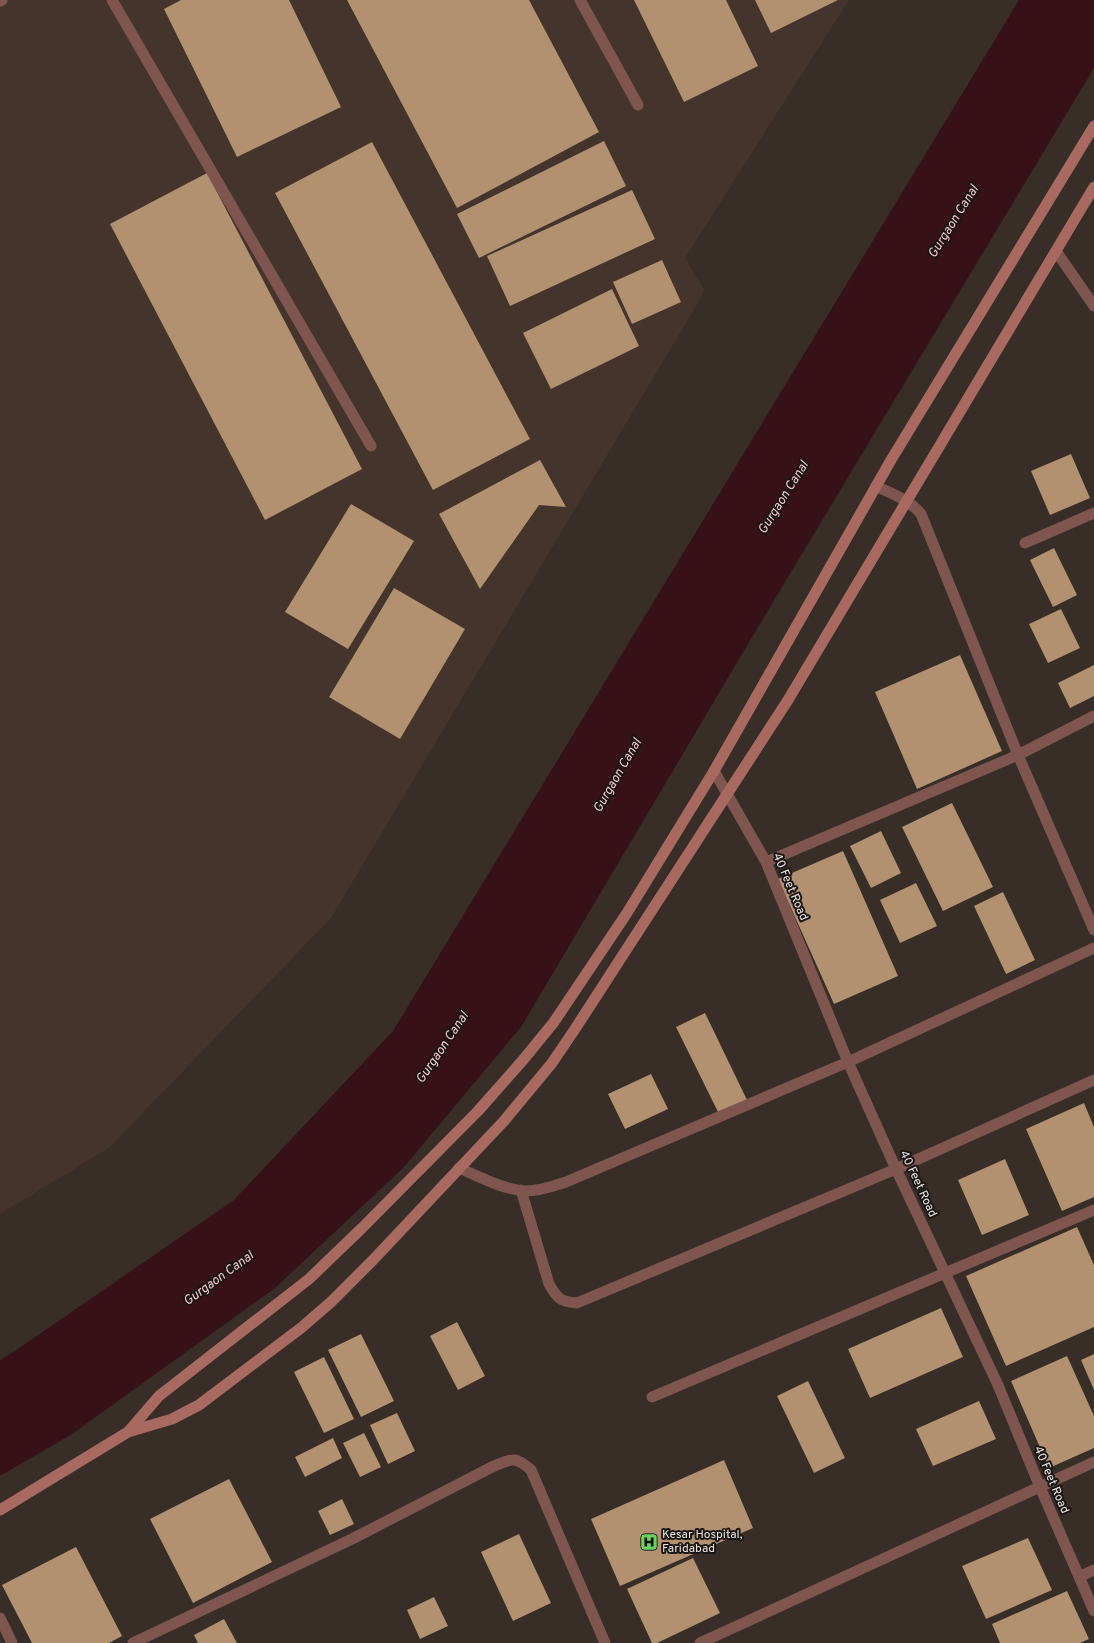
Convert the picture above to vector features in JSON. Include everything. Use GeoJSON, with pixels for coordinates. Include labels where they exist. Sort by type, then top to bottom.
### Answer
{"type":"FeatureCollection","features":[{"type":"Feature","properties":{"kind":"main road"},"geometry":{"type":"LineString","coordinates":[[128,1432],[159,1396],[309,1279],[416,1175],[478,1111],[554,1022],[658,863],[714,771],[876,486],[1094,126]]}},
{"type":"Feature","properties":{"kind":"main road"},"geometry":{"type":"LineString","coordinates":[[0,1510],[128,1432],[172,1419],[199,1405],[301,1328],[331,1302],[368,1265],[504,1121],[552,1063],[728,795],[788,700],[1094,187]]}},
{"type":"Feature","properties":{"kind":"street"},"geometry":{"type":"LineString","coordinates":[[112,0],[372,446]]}},
{"type":"Feature","properties":{"kind":"street"},"geometry":{"type":"LineString","coordinates":[[580,0],[638,105]]}},
{"type":"Feature","properties":{"kind":"street"},"geometry":{"type":"LineString","coordinates":[[1056,250],[1094,306]]}},
{"type":"Feature","properties":{"kind":"street"},"geometry":{"type":"LineString","coordinates":[[876,486],[906,500],[916,507],[928,528],[946,577],[1018,754],[1094,930]]}},
{"type":"Feature","properties":{"kind":"street"},"geometry":{"type":"LineString","coordinates":[[1025,543],[1094,513]]}},
{"type":"Feature","properties":{"kind":"street"},"geometry":{"type":"LineString","coordinates":[[766,862],[1018,754],[1094,716]]}},
{"type":"Feature","properties":{"kind":"street","name":"40 Feet Road"},"geometry":{"type":"LineString","coordinates":[[714,771],[766,862],[848,1062],[896,1169],[998,1385],[1040,1487],[1094,1611]]}},
{"type":"Feature","properties":{"kind":"street"},"geometry":{"type":"LineString","coordinates":[[459,1168],[511,1189],[528,1191],[547,1188],[566,1182],[848,1062],[1094,948]]}},
{"type":"Feature","properties":{"kind":"street"},"geometry":{"type":"LineString","coordinates":[[521,1190],[549,1284],[556,1297],[566,1303],[577,1303],[896,1169],[1094,1080]]}},
{"type":"Feature","properties":{"kind":"street"},"geometry":{"type":"LineString","coordinates":[[652,1397],[946,1274],[1094,1210]]}},
{"type":"Feature","properties":{"kind":"street"},"geometry":{"type":"LineString","coordinates":[[133,1643],[354,1538],[492,1467],[512,1460],[521,1461],[530,1470],[605,1643]]}},
{"type":"Feature","properties":{"kind":"street"},"geometry":{"type":"LineString","coordinates":[[700,1643],[1094,1462]]}},
{"type":"Feature","properties":{"kind":"street"},"geometry":{"type":"LineString","coordinates":[[1079,1576],[1094,1570]]}},
{"type":"Feature","properties":{"kind":"street"},"geometry":{"type":"LineString","coordinates":[[0,1618],[12,1643]]}},
{"type":"Feature","properties":{"kind":"shaded area"},"geometry":{"type":"Polygon","coordinates":[[[0,0],[849,0],[685,258],[705,291],[331,918],[109,1148],[0,1214],[0,0]]]}},
{"type":"Feature","properties":{"kind":"water","name":"Gurgaon Canal"},"geometry":{"type":"Polygon","coordinates":[[[1019,0],[1094,0],[1094,68],[770,607],[521,1027],[403,1168],[275,1288],[72,1434],[0,1476],[0,1360],[234,1200],[393,1031],[1019,0]]]}},
{"type":"Feature","properties":{"kind":"building"},"geometry":{"type":"Polygon","coordinates":[[[181,0],[289,0],[341,107],[237,157],[164,9],[181,0]]]}},
{"type":"Feature","properties":{"kind":"building"},"geometry":{"type":"Polygon","coordinates":[[[347,0],[529,0],[599,132],[457,208],[347,0]]]}},
{"type":"Feature","properties":{"kind":"building"},"geometry":{"type":"Polygon","coordinates":[[[634,0],[726,0],[758,66],[684,102],[634,0]]]}},
{"type":"Feature","properties":{"kind":"building"},"geometry":{"type":"Polygon","coordinates":[[[755,0],[838,0],[771,33],[755,0]]]}},
{"type":"Feature","properties":{"kind":"building"},"geometry":{"type":"Polygon","coordinates":[[[604,141],[626,186],[479,258],[457,214],[604,141]]]}},
{"type":"Feature","properties":{"kind":"building"},"geometry":{"type":"Polygon","coordinates":[[[372,142],[530,439],[433,490],[275,193],[372,142]]]}},
{"type":"Feature","properties":{"kind":"building"},"geometry":{"type":"Polygon","coordinates":[[[207,173],[362,469],[265,520],[110,224],[207,173]]]}},
{"type":"Feature","properties":{"kind":"building"},"geometry":{"type":"Polygon","coordinates":[[[632,190],[655,239],[510,306],[487,256],[632,190]]]}},
{"type":"Feature","properties":{"kind":"building"},"geometry":{"type":"Polygon","coordinates":[[[662,260],[681,302],[632,324],[613,282],[662,260]]]}},
{"type":"Feature","properties":{"kind":"building"},"geometry":{"type":"Polygon","coordinates":[[[612,289],[639,346],[551,389],[523,333],[612,289]]]}},
{"type":"Feature","properties":{"kind":"building"},"geometry":{"type":"Polygon","coordinates":[[[1071,454],[1090,498],[1050,515],[1031,471],[1071,454]]]}},
{"type":"Feature","properties":{"kind":"building"},"geometry":{"type":"Polygon","coordinates":[[[540,460],[566,507],[539,505],[480,589],[439,514],[540,460]]]}},
{"type":"Feature","properties":{"kind":"building"},"geometry":{"type":"Polygon","coordinates":[[[351,504],[414,541],[348,649],[285,612],[351,504]]]}},
{"type":"Feature","properties":{"kind":"building"},"geometry":{"type":"Polygon","coordinates":[[[1054,548],[1077,595],[1053,607],[1030,560],[1054,548]]]}},
{"type":"Feature","properties":{"kind":"building"},"geometry":{"type":"Polygon","coordinates":[[[394,588],[465,629],[400,739],[329,697],[394,588]]]}},
{"type":"Feature","properties":{"kind":"building"},"geometry":{"type":"Polygon","coordinates":[[[1061,609],[1080,648],[1048,663],[1029,624],[1061,609]]]}},
{"type":"Feature","properties":{"kind":"building"},"geometry":{"type":"Polygon","coordinates":[[[960,655],[1002,751],[917,789],[875,692],[960,655]]]}},
{"type":"Feature","properties":{"kind":"building"},"geometry":{"type":"Polygon","coordinates":[[[1094,665],[1094,696],[1070,708],[1058,683],[1094,665]]]}},
{"type":"Feature","properties":{"kind":"building"},"geometry":{"type":"Polygon","coordinates":[[[952,803],[993,887],[943,911],[902,827],[952,803]]]}},
{"type":"Feature","properties":{"kind":"building"},"geometry":{"type":"Polygon","coordinates":[[[881,831],[901,873],[871,888],[850,846],[881,831]]]}},
{"type":"Feature","properties":{"kind":"building"},"geometry":{"type":"Polygon","coordinates":[[[843,851],[898,976],[834,1004],[778,879],[843,851]]]}},
{"type":"Feature","properties":{"kind":"building"},"geometry":{"type":"Polygon","coordinates":[[[916,883],[937,926],[900,943],[880,900],[916,883]]]}},
{"type":"Feature","properties":{"kind":"building"},"geometry":{"type":"Polygon","coordinates":[[[1003,892],[1035,960],[1006,974],[974,906],[1003,892]]]}},
{"type":"Feature","properties":{"kind":"building"},"geometry":{"type":"Polygon","coordinates":[[[705,1013],[748,1102],[720,1116],[676,1027],[705,1013]]]}},
{"type":"Feature","properties":{"kind":"building"},"geometry":{"type":"Polygon","coordinates":[[[651,1074],[668,1109],[625,1129],[608,1094],[651,1074]]]}},
{"type":"Feature","properties":{"kind":"building"},"geometry":{"type":"Polygon","coordinates":[[[1084,1103],[1094,1127],[1094,1197],[1062,1211],[1026,1129],[1084,1103]]]}},
{"type":"Feature","properties":{"kind":"building"},"geometry":{"type":"Polygon","coordinates":[[[1005,1159],[1029,1215],[982,1235],[958,1180],[1005,1159]]]}},
{"type":"Feature","properties":{"kind":"building"},"geometry":{"type":"Polygon","coordinates":[[[1077,1227],[1094,1265],[1094,1327],[1006,1366],[966,1276],[1077,1227]]]}},
{"type":"Feature","properties":{"kind":"building"},"geometry":{"type":"Polygon","coordinates":[[[941,1308],[963,1357],[870,1398],[848,1349],[941,1308]]]}},
{"type":"Feature","properties":{"kind":"building"},"geometry":{"type":"Polygon","coordinates":[[[457,1322],[485,1376],[458,1390],[430,1336],[457,1322]]]}},
{"type":"Feature","properties":{"kind":"building"},"geometry":{"type":"Polygon","coordinates":[[[361,1334],[394,1401],[361,1417],[328,1350],[361,1334]]]}},
{"type":"Feature","properties":{"kind":"building"},"geometry":{"type":"Polygon","coordinates":[[[1094,1354],[1094,1390],[1081,1360],[1094,1354]]]}},
{"type":"Feature","properties":{"kind":"building"},"geometry":{"type":"Polygon","coordinates":[[[1067,1356],[1094,1416],[1094,1448],[1049,1468],[1011,1381],[1067,1356]]]}},
{"type":"Feature","properties":{"kind":"building"},"geometry":{"type":"Polygon","coordinates":[[[324,1357],[354,1419],[324,1433],[294,1372],[324,1357]]]}},
{"type":"Feature","properties":{"kind":"building"},"geometry":{"type":"Polygon","coordinates":[[[808,1381],[845,1458],[814,1473],[777,1396],[808,1381]]]}},
{"type":"Feature","properties":{"kind":"building"},"geometry":{"type":"Polygon","coordinates":[[[979,1401],[996,1439],[933,1466],[916,1429],[979,1401]]]}},
{"type":"Feature","properties":{"kind":"building"},"geometry":{"type":"Polygon","coordinates":[[[397,1413],[415,1451],[388,1464],[370,1425],[397,1413]]]}},
{"type":"Feature","properties":{"kind":"building"},"geometry":{"type":"Polygon","coordinates":[[[364,1433],[381,1467],[360,1477],[343,1443],[364,1433]]]}},
{"type":"Feature","properties":{"kind":"building"},"geometry":{"type":"Polygon","coordinates":[[[333,1438],[342,1458],[305,1477],[295,1457],[333,1438]]]}},
{"type":"Feature","properties":{"kind":"building"},"geometry":{"type":"Polygon","coordinates":[[[724,1460],[753,1528],[620,1586],[591,1519],[724,1460]]]}},
{"type":"Feature","properties":{"kind":"building"},"geometry":{"type":"Polygon","coordinates":[[[229,1479],[272,1562],[193,1603],[150,1519],[229,1479]]]}},
{"type":"Feature","properties":{"kind":"building"},"geometry":{"type":"Polygon","coordinates":[[[342,1499],[354,1524],[330,1535],[318,1511],[342,1499]]]}},
{"type":"Feature","properties":{"kind":"building"},"geometry":{"type":"Polygon","coordinates":[[[519,1534],[551,1603],[513,1621],[481,1552],[519,1534]]]}},
{"type":"Feature","properties":{"kind":"building"},"geometry":{"type":"Polygon","coordinates":[[[1028,1538],[1052,1590],[986,1619],[962,1566],[1028,1538]]]}},
{"type":"Feature","properties":{"kind":"building"},"geometry":{"type":"Polygon","coordinates":[[[76,1547],[122,1636],[109,1643],[32,1643],[2,1585],[76,1547]]]}},
{"type":"Feature","properties":{"kind":"building"},"geometry":{"type":"Polygon","coordinates":[[[693,1558],[720,1613],[657,1643],[652,1643],[627,1589],[693,1558]]]}},
{"type":"Feature","properties":{"kind":"building"},"geometry":{"type":"Polygon","coordinates":[[[1067,1591],[1089,1639],[1080,1643],[1000,1643],[992,1624],[1067,1591]]]}},
{"type":"Feature","properties":{"kind":"building"},"geometry":{"type":"Polygon","coordinates":[[[434,1597],[448,1626],[420,1639],[407,1610],[434,1597]]]}},
{"type":"Feature","properties":{"kind":"building"},"geometry":{"type":"Polygon","coordinates":[[[224,1619],[237,1643],[198,1643],[194,1635],[224,1619]]]}},
{"type":"Feature","properties":{"kind":"place","name":"Kesar Hospital, Faridabad"},"geometry":{"type":"Point","coordinates":[649,1542]}}]}
